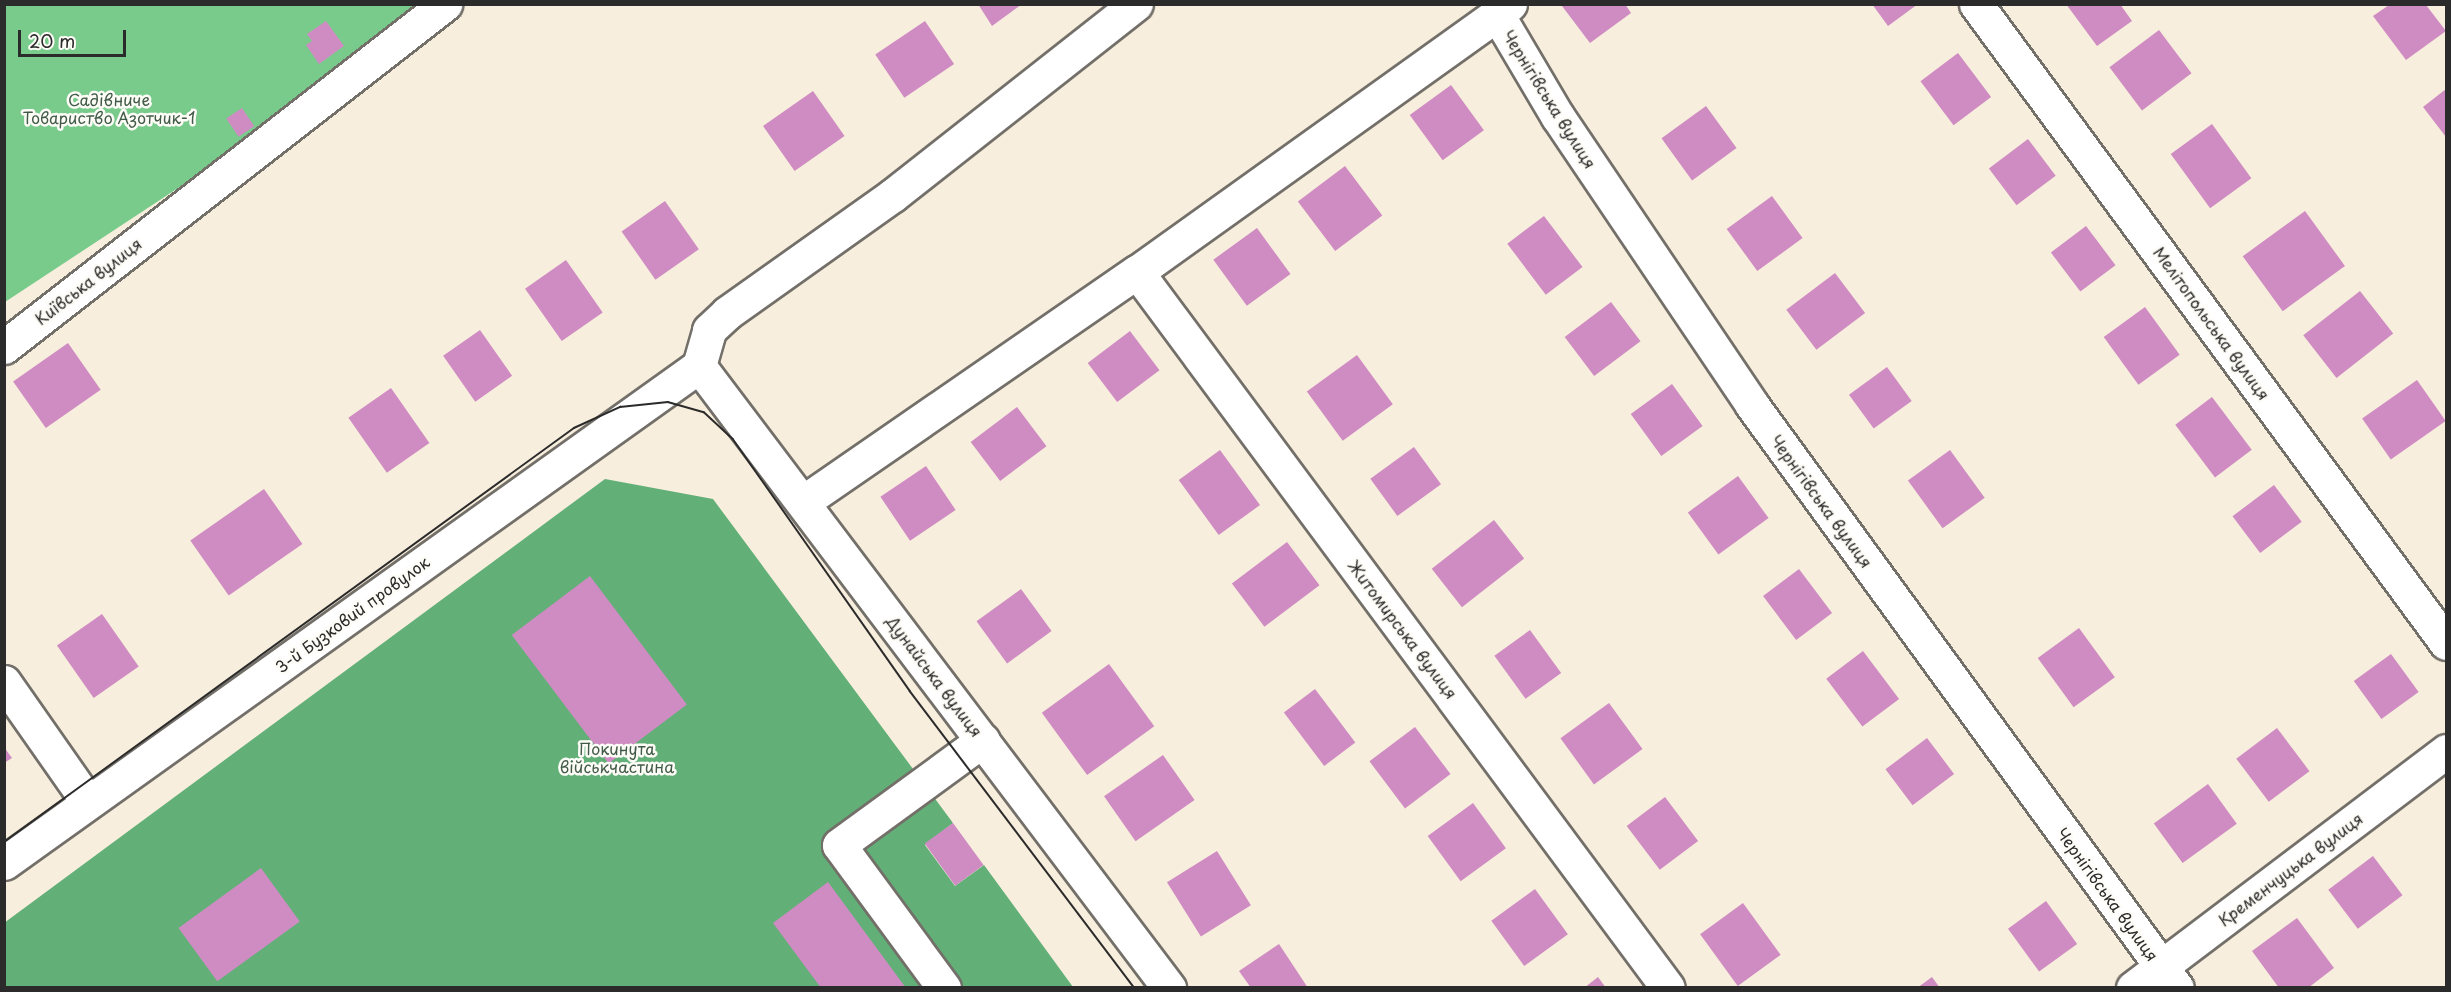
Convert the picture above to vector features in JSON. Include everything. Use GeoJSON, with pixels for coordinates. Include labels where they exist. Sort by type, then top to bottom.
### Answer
{"type":"FeatureCollection","features":[{"type":"Feature","properties":{"kind":"street","name":"Київська вулиця"},"geometry":{"type":"LineString","coordinates":[[4,347],[445,4]]}},
{"type":"Feature","properties":{"kind":"street"},"geometry":{"type":"LineString","coordinates":[[699,366],[709,330],[728,313],[892,195],[1137,4]]}},
{"type":"Feature","properties":{"kind":"street","name":"Мелітопольська вулиця"},"geometry":{"type":"LineString","coordinates":[[1976,4],[2446,643]]}},
{"type":"Feature","properties":{"kind":"street"},"geometry":{"type":"LineString","coordinates":[[803,502],[1137,272],[1503,9]]}},
{"type":"Feature","properties":{"kind":"street","name":"Чернігівська вулиця"},"geometry":{"type":"LineString","coordinates":[[1503,9],[1558,117],[1752,405],[2169,977]]}},
{"type":"Feature","properties":{"kind":"street","name":"Житомирська вулиця"},"geometry":{"type":"LineString","coordinates":[[1137,272],[1668,987]]}},
{"type":"Feature","properties":{"kind":"street","name":"Дунайська вулиця"},"geometry":{"type":"LineString","coordinates":[[699,366],[1169,987]]}},
{"type":"Feature","properties":{"kind":"street","name":"3-й Бузковий провулок"},"geometry":{"type":"LineString","coordinates":[[4,863],[699,366]]}},
{"type":"Feature","properties":{"kind":"street"},"geometry":{"type":"LineString","coordinates":[[4,682],[88,802]]}},
{"type":"Feature","properties":{"kind":"street"},"geometry":{"type":"LineString","coordinates":[[944,987],[839,845],[983,740]]}},
{"type":"Feature","properties":{"kind":"street","name":"Кременчуцька вулиця"},"geometry":{"type":"LineString","coordinates":[[2133,987],[2169,977],[2446,751]]}},
{"type":"Feature","properties":{"kind":"green space","name":"Садівниче Товариство Азотчик-1"},"geometry":{"type":"Polygon","coordinates":[[[5,5],[456,5],[5,302],[5,5]]]}},
{"type":"Feature","properties":{"kind":"green space","name":"Покинута військчастина"},"geometry":{"type":"Polygon","coordinates":[[[605,479],[713,499],[953,823],[925,845],[955,886],[984,865],[1073,987],[5,987],[4,923],[605,479]]]}},
{"type":"Feature","properties":{"kind":"building"},"geometry":{"type":"Polygon","coordinates":[[[978,4],[1022,4],[992,26],[978,4]]]}},
{"type":"Feature","properties":{"kind":"building"},"geometry":{"type":"Polygon","coordinates":[[[1625,4],[1631,13],[1590,43],[1562,6],[1625,4]]]}},
{"type":"Feature","properties":{"kind":"building"},"geometry":{"type":"Polygon","coordinates":[[[1872,4],[1918,4],[1888,26],[1872,4]]]}},
{"type":"Feature","properties":{"kind":"building"},"geometry":{"type":"Polygon","coordinates":[[[2066,4],[2120,4],[2132,21],[2097,46],[2066,4]]]}},
{"type":"Feature","properties":{"kind":"building"},"geometry":{"type":"Polygon","coordinates":[[[2389,5],[2426,5],[2446,31],[2406,60],[2373,16],[2389,5]]]}},
{"type":"Feature","properties":{"kind":"building"},"geometry":{"type":"Polygon","coordinates":[[[326,21],[344,46],[319,64],[306,45],[312,41],[307,34],[326,21]]]}},
{"type":"Feature","properties":{"kind":"building"},"geometry":{"type":"Polygon","coordinates":[[[925,21],[954,64],[904,98],[875,55],[925,21]]]}},
{"type":"Feature","properties":{"kind":"building"},"geometry":{"type":"Polygon","coordinates":[[[2159,30],[2191,73],[2142,110],[2109,67],[2159,30]]]}},
{"type":"Feature","properties":{"kind":"building"},"geometry":{"type":"Polygon","coordinates":[[[1958,53],[1991,97],[1954,125],[1920,81],[1958,53]]]}},
{"type":"Feature","properties":{"kind":"building"},"geometry":{"type":"Polygon","coordinates":[[[1451,85],[1484,130],[1443,160],[1410,115],[1451,85]]]}},
{"type":"Feature","properties":{"kind":"building"},"geometry":{"type":"Polygon","coordinates":[[[2446,89],[2446,137],[2423,107],[2446,89]]]}},
{"type":"Feature","properties":{"kind":"building"},"geometry":{"type":"Polygon","coordinates":[[[813,91],[845,136],[795,171],[763,126],[813,91]]]}},
{"type":"Feature","properties":{"kind":"building"},"geometry":{"type":"Polygon","coordinates":[[[1706,106],[1737,148],[1692,180],[1662,138],[1706,106]]]}},
{"type":"Feature","properties":{"kind":"building"},"geometry":{"type":"Polygon","coordinates":[[[242,108],[254,126],[239,137],[226,119],[242,108]]]}},
{"type":"Feature","properties":{"kind":"building"},"geometry":{"type":"Polygon","coordinates":[[[2212,124],[2251,178],[2210,208],[2171,154],[2212,124]]]}},
{"type":"Feature","properties":{"kind":"building"},"geometry":{"type":"Polygon","coordinates":[[[2028,139],[2056,176],[2017,205],[1989,168],[2028,139]]]}},
{"type":"Feature","properties":{"kind":"building"},"geometry":{"type":"Polygon","coordinates":[[[1345,166],[1382,216],[1335,251],[1298,202],[1345,166]]]}},
{"type":"Feature","properties":{"kind":"building"},"geometry":{"type":"Polygon","coordinates":[[[1772,196],[1803,238],[1757,271],[1727,229],[1772,196]]]}},
{"type":"Feature","properties":{"kind":"building"},"geometry":{"type":"Polygon","coordinates":[[[665,201],[699,249],[655,280],[622,231],[665,201]]]}},
{"type":"Feature","properties":{"kind":"building"},"geometry":{"type":"Polygon","coordinates":[[[2305,211],[2345,266],[2283,311],[2243,256],[2305,211]]]}},
{"type":"Feature","properties":{"kind":"building"},"geometry":{"type":"Polygon","coordinates":[[[1544,216],[1583,267],[1546,295],[1507,244],[1544,216]]]}},
{"type":"Feature","properties":{"kind":"building"},"geometry":{"type":"Polygon","coordinates":[[[2086,226],[2115,265],[2080,292],[2051,252],[2086,226]]]}},
{"type":"Feature","properties":{"kind":"building"},"geometry":{"type":"Polygon","coordinates":[[[1257,228],[1291,274],[1247,306],[1213,260],[1257,228]]]}},
{"type":"Feature","properties":{"kind":"building"},"geometry":{"type":"Polygon","coordinates":[[[566,260],[603,312],[562,341],[525,289],[566,260]]]}},
{"type":"Feature","properties":{"kind":"building"},"geometry":{"type":"Polygon","coordinates":[[[1835,273],[1865,313],[1816,350],[1786,310],[1835,273]]]}},
{"type":"Feature","properties":{"kind":"building"},"geometry":{"type":"Polygon","coordinates":[[[2360,291],[2393,334],[2337,378],[2303,335],[2360,291]]]}},
{"type":"Feature","properties":{"kind":"building"},"geometry":{"type":"Polygon","coordinates":[[[1611,302],[1640,341],[1594,376],[1565,337],[1611,302]]]}},
{"type":"Feature","properties":{"kind":"building"},"geometry":{"type":"Polygon","coordinates":[[[2145,307],[2180,355],[2138,385],[2104,337],[2145,307]]]}},
{"type":"Feature","properties":{"kind":"building"},"geometry":{"type":"Polygon","coordinates":[[[480,330],[512,376],[475,402],[443,356],[480,330]]]}},
{"type":"Feature","properties":{"kind":"building"},"geometry":{"type":"Polygon","coordinates":[[[1130,331],[1159,370],[1117,402],[1088,363],[1130,331]]]}},
{"type":"Feature","properties":{"kind":"building"},"geometry":{"type":"Polygon","coordinates":[[[68,343],[101,390],[46,428],[13,381],[68,343]]]}},
{"type":"Feature","properties":{"kind":"building"},"geometry":{"type":"Polygon","coordinates":[[[1357,355],[1393,404],[1343,441],[1307,391],[1357,355]]]}},
{"type":"Feature","properties":{"kind":"building"},"geometry":{"type":"Polygon","coordinates":[[[1887,367],[1912,401],[1874,429],[1849,395],[1887,367]]]}},
{"type":"Feature","properties":{"kind":"building"},"geometry":{"type":"Polygon","coordinates":[[[2417,380],[2446,421],[2391,459],[2362,418],[2417,380]]]}},
{"type":"Feature","properties":{"kind":"building"},"geometry":{"type":"Polygon","coordinates":[[[1672,384],[1703,426],[1661,456],[1631,414],[1672,384]]]}},
{"type":"Feature","properties":{"kind":"building"},"geometry":{"type":"Polygon","coordinates":[[[391,388],[429,443],[387,473],[348,418],[391,388]]]}},
{"type":"Feature","properties":{"kind":"building"},"geometry":{"type":"Polygon","coordinates":[[[2212,397],[2252,450],[2215,477],[2175,425],[2212,397]]]}},
{"type":"Feature","properties":{"kind":"building"},"geometry":{"type":"Polygon","coordinates":[[[1017,407],[1046,446],[1000,481],[971,442],[1017,407]]]}},
{"type":"Feature","properties":{"kind":"building"},"geometry":{"type":"Polygon","coordinates":[[[1414,447],[1441,484],[1397,516],[1370,479],[1414,447]]]}},
{"type":"Feature","properties":{"kind":"building"},"geometry":{"type":"Polygon","coordinates":[[[1220,450],[1260,505],[1219,535],[1179,480],[1220,450]]]}},
{"type":"Feature","properties":{"kind":"building"},"geometry":{"type":"Polygon","coordinates":[[[1950,450],[1985,498],[1943,528],[1908,481],[1950,450]]]}},
{"type":"Feature","properties":{"kind":"building"},"geometry":{"type":"Polygon","coordinates":[[[926,466],[956,510],[910,541],[880,497],[926,466]]]}},
{"type":"Feature","properties":{"kind":"building"},"geometry":{"type":"Polygon","coordinates":[[[1738,476],[1769,518],[1718,555],[1688,512],[1738,476]]]}},
{"type":"Feature","properties":{"kind":"building"},"geometry":{"type":"Polygon","coordinates":[[[2274,485],[2302,522],[2260,553],[2232,516],[2274,485]]]}},
{"type":"Feature","properties":{"kind":"building"},"geometry":{"type":"Polygon","coordinates":[[[264,489],[302,544],[229,596],[190,541],[264,489]]]}},
{"type":"Feature","properties":{"kind":"building"},"geometry":{"type":"Polygon","coordinates":[[[1494,520],[1524,559],[1462,607],[1432,569],[1494,520]]]}},
{"type":"Feature","properties":{"kind":"building"},"geometry":{"type":"Polygon","coordinates":[[[1287,542],[1319,585],[1264,627],[1232,584],[1287,542]]]}},
{"type":"Feature","properties":{"kind":"building"},"geometry":{"type":"Polygon","coordinates":[[[1799,569],[1832,613],[1796,640],[1763,596],[1799,569]]]}},
{"type":"Feature","properties":{"kind":"building"},"geometry":{"type":"Polygon","coordinates":[[[590,576],[687,705],[609,764],[512,635],[590,576]]]}},
{"type":"Feature","properties":{"kind":"building"},"geometry":{"type":"Polygon","coordinates":[[[1021,589],[1052,631],[1007,663],[977,621],[1021,589]]]}},
{"type":"Feature","properties":{"kind":"building"},"geometry":{"type":"Polygon","coordinates":[[[102,614],[139,666],[94,698],[57,646],[102,614]]]}},
{"type":"Feature","properties":{"kind":"building"},"geometry":{"type":"Polygon","coordinates":[[[2079,628],[2115,677],[2074,707],[2038,658],[2079,628]]]}},
{"type":"Feature","properties":{"kind":"building"},"geometry":{"type":"Polygon","coordinates":[[[1530,630],[1561,673],[1526,699],[1494,656],[1530,630]]]}},
{"type":"Feature","properties":{"kind":"building"},"geometry":{"type":"Polygon","coordinates":[[[1863,651],[1899,699],[1862,727],[1826,679],[1863,651]]]}},
{"type":"Feature","properties":{"kind":"building"},"geometry":{"type":"Polygon","coordinates":[[[2391,654],[2419,692],[2381,719],[2354,681],[2391,654]]]}},
{"type":"Feature","properties":{"kind":"building"},"geometry":{"type":"Polygon","coordinates":[[[1109,664],[1154,726],[1087,775],[1042,713],[1109,664]]]}},
{"type":"Feature","properties":{"kind":"building"},"geometry":{"type":"Polygon","coordinates":[[[1315,689],[1355,743],[1324,766],[1284,712],[1315,689]]]}},
{"type":"Feature","properties":{"kind":"building"},"geometry":{"type":"Polygon","coordinates":[[[1609,703],[1643,749],[1594,784],[1560,738],[1609,703]]]}},
{"type":"Feature","properties":{"kind":"building"},"geometry":{"type":"Polygon","coordinates":[[[1415,727],[1451,774],[1405,808],[1369,761],[1415,727]]]}},
{"type":"Feature","properties":{"kind":"building"},"geometry":{"type":"Polygon","coordinates":[[[2277,728],[2309,771],[2269,802],[2236,759],[2277,728]]]}},
{"type":"Feature","properties":{"kind":"building"},"geometry":{"type":"Polygon","coordinates":[[[1927,738],[1954,774],[1913,805],[1885,769],[1927,738]]]}},
{"type":"Feature","properties":{"kind":"building"},"geometry":{"type":"Polygon","coordinates":[[[4,747],[12,758],[4,763],[4,747]]]}},
{"type":"Feature","properties":{"kind":"building"},"geometry":{"type":"Polygon","coordinates":[[[1163,755],[1195,800],[1136,841],[1104,796],[1163,755]]]}},
{"type":"Feature","properties":{"kind":"building"},"geometry":{"type":"Polygon","coordinates":[[[2208,784],[2237,824],[2183,863],[2154,823],[2208,784]]]}},
{"type":"Feature","properties":{"kind":"building"},"geometry":{"type":"Polygon","coordinates":[[[1665,797],[1698,841],[1660,870],[1627,826],[1665,797]]]}},
{"type":"Feature","properties":{"kind":"building"},"geometry":{"type":"Polygon","coordinates":[[[1473,803],[1506,848],[1461,881],[1428,836],[1473,803]]]}},
{"type":"Feature","properties":{"kind":"building"},"geometry":{"type":"Polygon","coordinates":[[[953,823],[984,865],[955,886],[925,844],[953,823]]]}},
{"type":"Feature","properties":{"kind":"building"},"geometry":{"type":"Polygon","coordinates":[[[1217,851],[1251,905],[1201,937],[1167,882],[1217,851]]]}},
{"type":"Feature","properties":{"kind":"building"},"geometry":{"type":"Polygon","coordinates":[[[2373,856],[2402,895],[2358,929],[2328,890],[2373,856]]]}},
{"type":"Feature","properties":{"kind":"building"},"geometry":{"type":"Polygon","coordinates":[[[261,868],[300,921],[217,981],[178,928],[261,868]]]}},
{"type":"Feature","properties":{"kind":"building"},"geometry":{"type":"Polygon","coordinates":[[[828,882],[906,988],[821,988],[773,923],[828,882]]]}},
{"type":"Feature","properties":{"kind":"building"},"geometry":{"type":"Polygon","coordinates":[[[1535,889],[1568,934],[1524,966],[1491,921],[1535,889]]]}},
{"type":"Feature","properties":{"kind":"building"},"geometry":{"type":"Polygon","coordinates":[[[2046,901],[2077,944],[2039,972],[2008,929],[2046,901]]]}},
{"type":"Feature","properties":{"kind":"building"},"geometry":{"type":"Polygon","coordinates":[[[1743,903],[1781,955],[1738,986],[1700,934],[1743,903]]]}},
{"type":"Feature","properties":{"kind":"building"},"geometry":{"type":"Polygon","coordinates":[[[2297,918],[2334,968],[2308,988],[2279,988],[2252,951],[2297,918]]]}},
{"type":"Feature","properties":{"kind":"building"},"geometry":{"type":"Polygon","coordinates":[[[1279,944],[1308,988],[1251,988],[1239,971],[1279,944]]]}},
{"type":"Feature","properties":{"kind":"building"},"geometry":{"type":"Polygon","coordinates":[[[1598,977],[1606,988],[1584,988],[1598,977]]]}},
{"type":"Feature","properties":{"kind":"building"},"geometry":{"type":"Polygon","coordinates":[[[1932,977],[1940,988],[1917,988],[1932,977]]]}},
{"type":"Feature","properties":{"kind":"tram line"},"geometry":{"type":"LineString","coordinates":[[4,842],[574,428],[620,407],[668,402],[704,412],[733,439],[910,691],[1135,988]]}}]}
